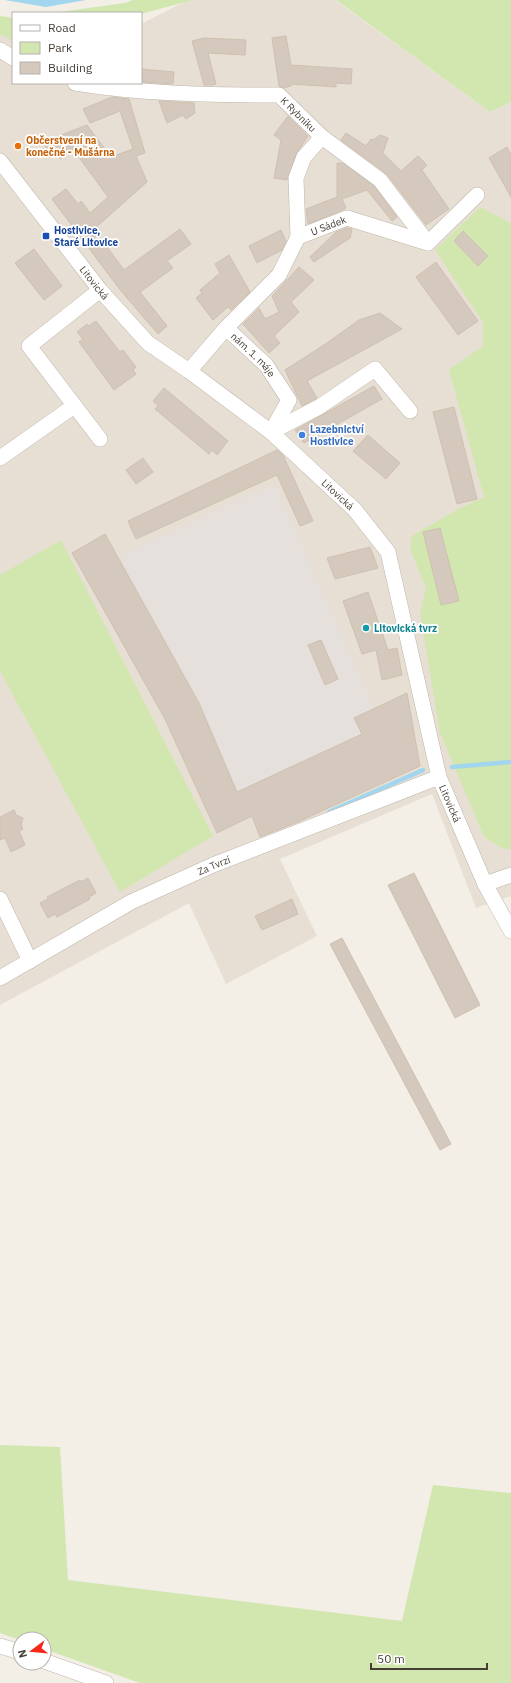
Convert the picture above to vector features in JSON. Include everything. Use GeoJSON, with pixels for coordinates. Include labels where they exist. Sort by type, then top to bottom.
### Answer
{"type":"FeatureCollection","features":[{"type":"Feature","properties":{"kind":"street"},"geometry":{"type":"LineString","coordinates":[[0,50],[12,57]]}},
{"type":"Feature","properties":{"kind":"street","name":"K Rybníku"},"geometry":{"type":"LineString","coordinates":[[86,84],[183,93],[279,95],[322,137],[380,180],[428,243]]}},
{"type":"Feature","properties":{"kind":"street"},"geometry":{"type":"LineString","coordinates":[[298,237],[296,178],[304,158],[322,137]]}},
{"type":"Feature","properties":{"kind":"street","name":"Litovická"},"geometry":{"type":"LineString","coordinates":[[0,161],[100,290],[148,343],[189,371],[271,432],[355,510],[388,552],[439,777],[485,884],[511,932]]}},
{"type":"Feature","properties":{"kind":"street"},"geometry":{"type":"LineString","coordinates":[[428,243],[477,195]]}},
{"type":"Feature","properties":{"kind":"street","name":"U Sádek"},"geometry":{"type":"LineString","coordinates":[[226,328],[279,275],[298,237],[347,218],[428,243]]}},
{"type":"Feature","properties":{"kind":"street"},"geometry":{"type":"LineString","coordinates":[[100,290],[29,346],[100,439]]}},
{"type":"Feature","properties":{"kind":"street","name":"nám. 1. máje"},"geometry":{"type":"LineString","coordinates":[[189,371],[226,328],[266,366],[289,400],[271,432]]}},
{"type":"Feature","properties":{"kind":"street"},"geometry":{"type":"LineString","coordinates":[[271,432],[319,407],[376,369],[410,411]]}},
{"type":"Feature","properties":{"kind":"street"},"geometry":{"type":"LineString","coordinates":[[0,466],[4,455],[74,406]]}},
{"type":"Feature","properties":{"kind":"street","name":"Za Tvrzí"},"geometry":{"type":"LineString","coordinates":[[0,978],[131,902],[213,865],[439,777]]}},
{"type":"Feature","properties":{"kind":"street"},"geometry":{"type":"LineString","coordinates":[[485,884],[511,875]]}},
{"type":"Feature","properties":{"kind":"street"},"geometry":{"type":"LineString","coordinates":[[0,899],[30,961]]}},
{"type":"Feature","properties":{"kind":"street"},"geometry":{"type":"LineString","coordinates":[[0,1646],[12,1650]]}},
{"type":"Feature","properties":{"kind":"street"},"geometry":{"type":"LineString","coordinates":[[52,1664],[106,1683]]}},
{"type":"Feature","properties":{"kind":"shaded area"},"geometry":{"type":"Polygon","coordinates":[[[188,0],[335,0],[490,112],[511,102],[511,896],[476,908],[432,794],[280,859],[317,936],[226,984],[189,903],[0,1005],[0,16],[12,23],[12,84],[142,84],[142,23],[188,0]]]}},
{"type":"Feature","properties":{"kind":"shaded area"},"geometry":{"type":"Polygon","coordinates":[[[275,484],[374,709],[355,718],[362,734],[237,792],[199,703],[118,557],[275,484]]]}},
{"type":"Feature","properties":{"kind":"green space"},"geometry":{"type":"Polygon","coordinates":[[[133,0],[193,0],[142,14],[142,12],[59,12],[125,3],[133,0]]]}},
{"type":"Feature","properties":{"kind":"green space"},"geometry":{"type":"Polygon","coordinates":[[[336,0],[511,0],[511,102],[490,112],[336,0]]]}},
{"type":"Feature","properties":{"kind":"green space"},"geometry":{"type":"Polygon","coordinates":[[[0,16],[12,18],[12,40],[0,34],[0,16]]]}},
{"type":"Feature","properties":{"kind":"green space"},"geometry":{"type":"Polygon","coordinates":[[[480,207],[511,223],[511,849],[503,849],[484,837],[440,733],[420,613],[426,588],[410,549],[412,536],[456,510],[484,497],[449,370],[483,346],[483,322],[435,250],[480,207]]]}},
{"type":"Feature","properties":{"kind":"green space"},"geometry":{"type":"Polygon","coordinates":[[[61,540],[213,836],[120,892],[0,671],[0,575],[61,540]]]}},
{"type":"Feature","properties":{"kind":"green space"},"geometry":{"type":"Polygon","coordinates":[[[0,1445],[60,1447],[68,1580],[402,1621],[433,1485],[511,1493],[511,1683],[140,1683],[52,1652],[52,1631],[12,1631],[12,1637],[0,1633],[0,1445]]]}},
{"type":"Feature","properties":{"kind":"water"},"geometry":{"type":"Polygon","coordinates":[[[5,0],[86,0],[46,7],[5,0]]]}},
{"type":"Feature","properties":{"kind":"building"},"geometry":{"type":"Polygon","coordinates":[[[286,36],[291,65],[352,69],[351,84],[336,83],[336,87],[291,84],[291,86],[283,88],[279,86],[272,38],[286,36]]]}},
{"type":"Feature","properties":{"kind":"building"},"geometry":{"type":"Polygon","coordinates":[[[204,38],[246,40],[245,55],[208,53],[216,84],[212,85],[204,85],[192,41],[204,38]]]}},
{"type":"Feature","properties":{"kind":"building"},"geometry":{"type":"Polygon","coordinates":[[[142,69],[174,72],[173,84],[142,82],[142,69]]]}},
{"type":"Feature","properties":{"kind":"building"},"geometry":{"type":"Polygon","coordinates":[[[112,97],[129,99],[145,153],[136,156],[147,182],[94,229],[124,270],[180,229],[191,244],[167,261],[173,268],[140,292],[167,326],[158,334],[121,291],[52,199],[66,189],[78,204],[81,201],[90,213],[108,197],[73,149],[60,159],[56,154],[52,156],[45,146],[56,137],[87,125],[111,157],[133,149],[120,111],[90,123],[83,109],[112,97]]]}},
{"type":"Feature","properties":{"kind":"building"},"geometry":{"type":"Polygon","coordinates":[[[159,101],[194,103],[195,113],[186,119],[183,115],[167,123],[159,101]]]}},
{"type":"Feature","properties":{"kind":"building"},"geometry":{"type":"Polygon","coordinates":[[[288,116],[308,136],[296,154],[287,180],[274,178],[281,140],[274,135],[288,116]]]}},
{"type":"Feature","properties":{"kind":"building"},"geometry":{"type":"Polygon","coordinates":[[[346,133],[366,146],[371,139],[373,140],[380,135],[388,138],[383,153],[401,171],[418,156],[427,165],[422,170],[449,209],[426,225],[387,174],[341,140],[346,133]]]}},
{"type":"Feature","properties":{"kind":"building"},"geometry":{"type":"Polygon","coordinates":[[[507,147],[511,155],[511,197],[489,158],[507,147]]]}},
{"type":"Feature","properties":{"kind":"building"},"geometry":{"type":"Polygon","coordinates":[[[337,163],[342,163],[374,186],[397,217],[392,221],[367,190],[342,199],[346,208],[308,224],[306,209],[337,197],[337,163]]]}},
{"type":"Feature","properties":{"kind":"building"},"geometry":{"type":"Polygon","coordinates":[[[347,228],[352,229],[350,238],[314,262],[310,257],[336,232],[347,228]]]}},
{"type":"Feature","properties":{"kind":"building"},"geometry":{"type":"Polygon","coordinates":[[[281,230],[286,241],[282,250],[257,263],[249,246],[281,230]]]}},
{"type":"Feature","properties":{"kind":"building"},"geometry":{"type":"Polygon","coordinates":[[[463,231],[488,256],[478,266],[454,241],[463,231]]]}},
{"type":"Feature","properties":{"kind":"building"},"geometry":{"type":"Polygon","coordinates":[[[34,249],[62,286],[44,300],[15,263],[34,249]]]}},
{"type":"Feature","properties":{"kind":"building"},"geometry":{"type":"Polygon","coordinates":[[[229,255],[250,292],[231,310],[228,307],[213,320],[196,298],[202,293],[200,290],[220,273],[215,264],[229,255]]]}},
{"type":"Feature","properties":{"kind":"building"},"geometry":{"type":"Polygon","coordinates":[[[436,262],[478,321],[458,335],[416,277],[436,262]]]}},
{"type":"Feature","properties":{"kind":"building"},"geometry":{"type":"Polygon","coordinates":[[[299,267],[314,280],[291,302],[299,312],[274,336],[280,343],[269,353],[243,324],[259,308],[265,319],[279,312],[272,296],[299,267]]]}},
{"type":"Feature","properties":{"kind":"building"},"geometry":{"type":"Polygon","coordinates":[[[380,313],[402,329],[307,381],[317,398],[302,406],[285,370],[359,320],[380,313]]]}},
{"type":"Feature","properties":{"kind":"building"},"geometry":{"type":"Polygon","coordinates":[[[96,321],[120,352],[123,350],[136,367],[133,370],[136,374],[114,390],[79,342],[83,339],[77,332],[87,324],[89,326],[96,321]]]}},
{"type":"Feature","properties":{"kind":"building"},"geometry":{"type":"Polygon","coordinates":[[[374,386],[382,399],[304,443],[295,430],[374,386]]]}},
{"type":"Feature","properties":{"kind":"building"},"geometry":{"type":"Polygon","coordinates":[[[164,388],[228,441],[217,455],[212,450],[209,454],[155,409],[158,406],[153,401],[164,388]]]}},
{"type":"Feature","properties":{"kind":"building"},"geometry":{"type":"Polygon","coordinates":[[[454,407],[477,499],[457,504],[433,412],[454,407]]]}},
{"type":"Feature","properties":{"kind":"building"},"geometry":{"type":"Polygon","coordinates":[[[368,435],[400,463],[386,479],[353,451],[368,435]]]}},
{"type":"Feature","properties":{"kind":"building"},"geometry":{"type":"Polygon","coordinates":[[[277,450],[283,455],[313,521],[300,526],[277,475],[136,539],[128,521],[277,450]]]}},
{"type":"Feature","properties":{"kind":"building"},"geometry":{"type":"Polygon","coordinates":[[[143,458],[153,472],[136,484],[126,470],[143,458]]]}},
{"type":"Feature","properties":{"kind":"building"},"geometry":{"type":"Polygon","coordinates":[[[440,528],[459,601],[441,605],[423,532],[440,528]]]}},
{"type":"Feature","properties":{"kind":"building"},"geometry":{"type":"Polygon","coordinates":[[[105,534],[199,703],[237,792],[362,734],[354,718],[407,693],[420,766],[300,821],[260,837],[252,816],[217,833],[165,719],[72,553],[105,534]]]}},
{"type":"Feature","properties":{"kind":"building"},"geometry":{"type":"Polygon","coordinates":[[[370,547],[378,568],[335,579],[327,558],[370,547]]]}},
{"type":"Feature","properties":{"kind":"building","name":"Litovická tvrz"},"geometry":{"type":"Polygon","coordinates":[[[368,592],[388,650],[397,648],[402,675],[382,680],[376,650],[362,654],[343,601],[368,592]]]}},
{"type":"Feature","properties":{"kind":"building"},"geometry":{"type":"Polygon","coordinates":[[[321,640],[338,679],[325,685],[308,645],[321,640]]]}},
{"type":"Feature","properties":{"kind":"building"},"geometry":{"type":"Polygon","coordinates":[[[14,810],[16,815],[23,818],[21,825],[23,829],[19,831],[25,845],[11,852],[5,838],[0,840],[0,817],[14,810]]]}},
{"type":"Feature","properties":{"kind":"building"},"geometry":{"type":"Polygon","coordinates":[[[414,873],[480,1005],[455,1018],[388,885],[414,873]]]}},
{"type":"Feature","properties":{"kind":"building"},"geometry":{"type":"Polygon","coordinates":[[[88,878],[96,893],[89,897],[90,899],[57,917],[55,914],[48,918],[40,903],[48,899],[47,897],[80,880],[81,882],[88,878]]]}},
{"type":"Feature","properties":{"kind":"building"},"geometry":{"type":"Polygon","coordinates":[[[292,899],[298,914],[262,930],[255,916],[292,899]]]}},
{"type":"Feature","properties":{"kind":"building"},"geometry":{"type":"Polygon","coordinates":[[[342,938],[451,1144],[440,1150],[330,944],[342,938]]]}},
{"type":"Feature","properties":{"kind":"waterway"},"geometry":{"type":"LineString","coordinates":[[452,767],[511,762]]}},
{"type":"Feature","properties":{"kind":"waterway"},"geometry":{"type":"LineString","coordinates":[[329,812],[423,770]]}},
{"type":"Feature","properties":{"kind":"place","name":"Občerstvení na konečné - Mušárna"},"geometry":{"type":"Point","coordinates":[18,146]}},
{"type":"Feature","properties":{"kind":"place","name":"Hostivice, Staré Litovice"},"geometry":{"type":"Point","coordinates":[46,236]}},
{"type":"Feature","properties":{"kind":"place","name":"Lazebnictví Hostivice"},"geometry":{"type":"Point","coordinates":[302,435]}},
{"type":"Feature","properties":{"kind":"place","name":"Litovická tvrz"},"geometry":{"type":"Point","coordinates":[366,628]}}]}
